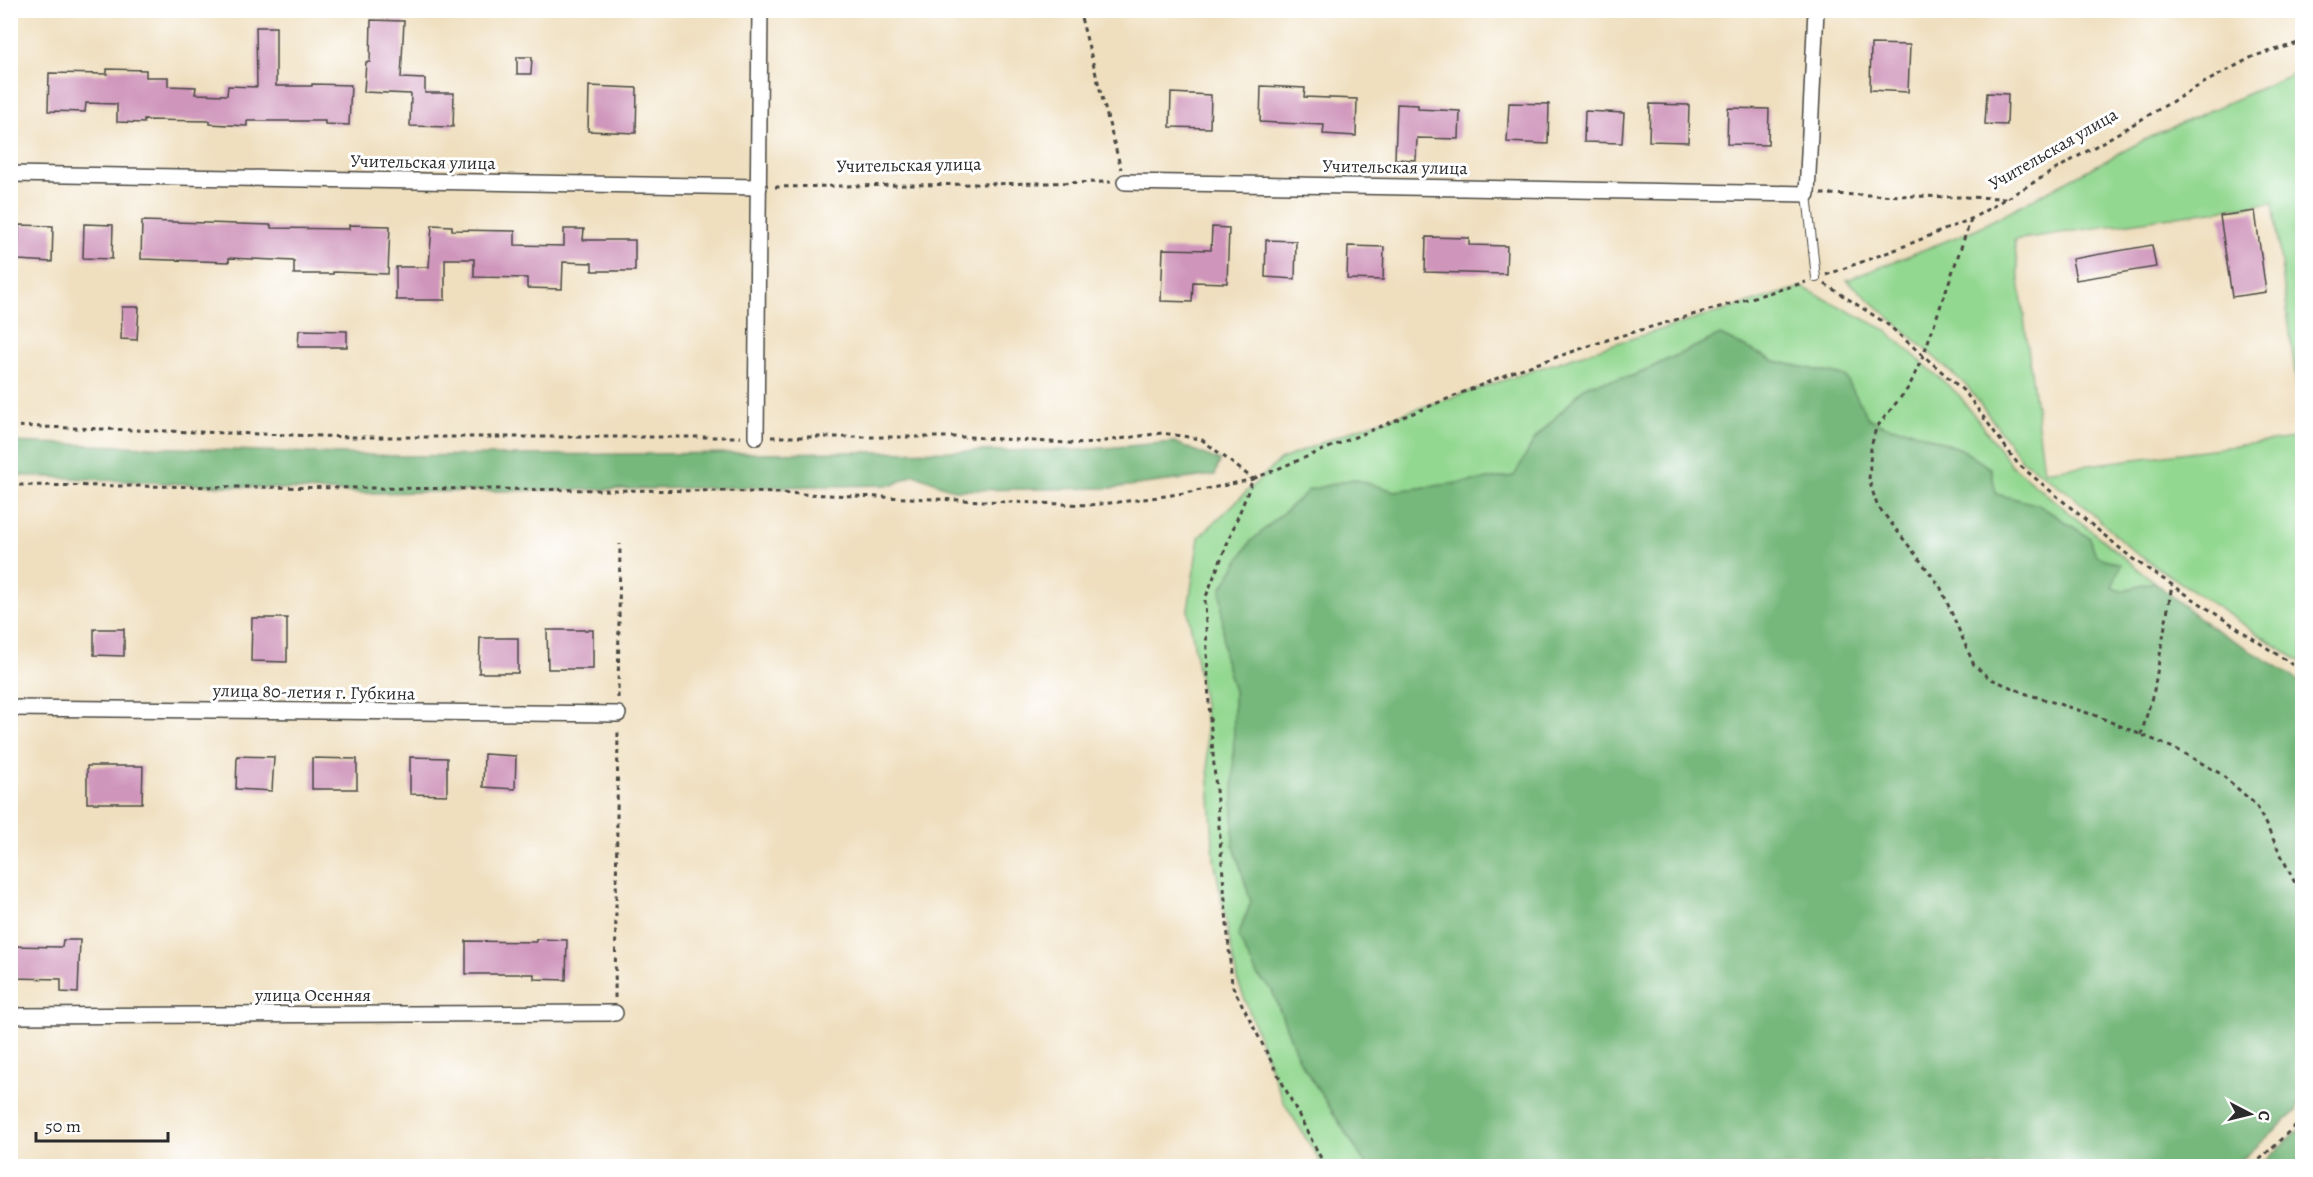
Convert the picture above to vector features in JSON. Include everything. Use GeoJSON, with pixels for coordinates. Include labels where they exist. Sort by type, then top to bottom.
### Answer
{"type":"FeatureCollection","features":[{"type":"Feature","properties":{"kind":"street"},"geometry":{"type":"LineString","coordinates":[[756,437],[760,10]]}},
{"type":"Feature","properties":{"kind":"street"},"geometry":{"type":"LineString","coordinates":[[1807,194],[1816,10]]}},
{"type":"Feature","properties":{"kind":"street","name":"Учительская улица"},"geometry":{"type":"LineString","coordinates":[[10,174],[759,187]]}},
{"type":"Feature","properties":{"kind":"street","name":"Учительская улица"},"geometry":{"type":"LineString","coordinates":[[1125,182],[1807,194]]}},
{"type":"Feature","properties":{"kind":"street","name":"улица 80-летия г. Губкина"},"geometry":{"type":"LineString","coordinates":[[10,708],[618,714]]}},
{"type":"Feature","properties":{"kind":"street","name":"улица Осенняя"},"geometry":{"type":"LineString","coordinates":[[10,1016],[615,1013]]}},
{"type":"Feature","properties":{"kind":"lane"},"geometry":{"type":"LineString","coordinates":[[1807,194],[1816,278]]}},
{"type":"Feature","properties":{"kind":"path"},"geometry":{"type":"LineString","coordinates":[[1079,10],[1125,182]]}},
{"type":"Feature","properties":{"kind":"path","name":"Учительская улица"},"geometry":{"type":"LineString","coordinates":[[10,485],[724,491],[1089,505],[1209,490],[1253,479],[1515,371],[1613,338],[1816,278],[1971,219],[2254,56],[2302,42]]}},
{"type":"Feature","properties":{"kind":"path","name":"Учительская улица"},"geometry":{"type":"LineString","coordinates":[[759,187],[1125,182]]}},
{"type":"Feature","properties":{"kind":"path"},"geometry":{"type":"LineString","coordinates":[[1807,194],[2008,198]]}},
{"type":"Feature","properties":{"kind":"path"},"geometry":{"type":"LineString","coordinates":[[1971,219],[1923,356],[1909,387],[1876,428],[1871,447],[1869,480],[1877,505],[1940,586],[1974,665],[1989,678],[2094,715],[2178,750],[2221,774],[2256,805],[2298,890],[2302,912]]}},
{"type":"Feature","properties":{"kind":"path"},"geometry":{"type":"LineString","coordinates":[[1816,278],[1887,324],[1965,392],[2018,464],[2133,559],[2302,671]]}},
{"type":"Feature","properties":{"kind":"path"},"geometry":{"type":"LineString","coordinates":[[10,426],[352,437],[968,437],[1084,444],[1162,433],[1201,439],[1253,479],[1205,599],[1209,705],[1232,985],[1325,1167]]}},
{"type":"Feature","properties":{"kind":"path"},"geometry":{"type":"LineString","coordinates":[[615,1013],[620,544]]}},
{"type":"Feature","properties":{"kind":"path"},"geometry":{"type":"LineString","coordinates":[[2141,735],[2154,690],[2172,585]]}},
{"type":"Feature","properties":{"kind":"path"},"geometry":{"type":"LineString","coordinates":[[2253,1167],[2302,1119]]}},
{"type":"Feature","properties":{"kind":"green space"},"geometry":{"type":"Polygon","coordinates":[[[2302,70],[2302,426],[2273,202],[2014,240],[2044,471],[2302,437],[2302,663],[2134,552],[2073,496],[2021,459],[1967,386],[1847,280],[1976,229],[2150,137],[2302,70]]]}},
{"type":"Feature","properties":{"kind":"green space"},"geometry":{"type":"Polygon","coordinates":[[[1802,287],[1884,329],[1959,395],[2012,466],[2154,582],[2121,591],[2111,588],[2120,564],[2096,556],[2090,538],[2039,505],[1996,494],[1991,469],[1961,449],[1909,430],[1885,426],[1867,418],[1845,376],[1774,361],[1720,335],[1632,376],[1587,385],[1535,439],[1515,476],[1395,491],[1353,479],[1224,657],[1234,691],[1233,843],[1251,902],[1238,936],[1257,975],[1272,990],[1298,1058],[1367,1166],[1323,1166],[1283,1101],[1237,979],[1214,859],[1204,704],[1188,610],[1199,537],[1280,460],[1353,430],[1607,346],[1802,287]]]}},
{"type":"Feature","properties":{"kind":"green space"},"geometry":{"type":"Polygon","coordinates":[[[1720,335],[1774,361],[1845,376],[1868,418],[1885,426],[1909,430],[1961,449],[1991,469],[1996,494],[2039,505],[2090,538],[2096,556],[2121,564],[2112,588],[2121,591],[2154,582],[2208,625],[2285,671],[2302,684],[2302,1089],[2296,1111],[2235,1166],[1367,1166],[1298,1058],[1272,990],[1257,975],[1238,936],[1251,902],[1233,843],[1234,691],[1224,657],[1221,589],[1250,542],[1309,490],[1353,479],[1395,491],[1514,476],[1535,439],[1587,385],[1633,376],[1720,335]]]}},
{"type":"Feature","properties":{"kind":"green space"},"geometry":{"type":"Polygon","coordinates":[[[11,442],[399,456],[1081,450],[1174,442],[1220,461],[1215,475],[1113,488],[954,490],[914,474],[893,485],[362,493],[11,475],[11,442]]]}},
{"type":"Feature","properties":{"kind":"green space"},"geometry":{"type":"Polygon","coordinates":[[[2302,1127],[2302,1166],[2260,1166],[2302,1127]]]}},
{"type":"Feature","properties":{"kind":"building"},"geometry":{"type":"Polygon","coordinates":[[[371,20],[404,21],[401,78],[425,79],[425,93],[454,93],[453,127],[410,126],[411,94],[364,92],[366,62],[370,62],[371,20]]]}},
{"type":"Feature","properties":{"kind":"building"},"geometry":{"type":"Polygon","coordinates":[[[256,27],[276,27],[276,86],[351,85],[349,125],[325,124],[325,121],[247,121],[247,126],[210,124],[210,121],[117,122],[117,104],[86,103],[85,112],[48,111],[49,73],[107,74],[107,69],[146,70],[146,77],[168,77],[168,86],[196,87],[195,94],[227,95],[228,86],[257,87],[256,27]]]}},
{"type":"Feature","properties":{"kind":"building"},"geometry":{"type":"Polygon","coordinates":[[[1871,44],[1910,45],[1908,92],[1870,90],[1871,44]]]}},
{"type":"Feature","properties":{"kind":"building"},"geometry":{"type":"Polygon","coordinates":[[[517,57],[532,57],[531,74],[517,74],[517,57]]]}},
{"type":"Feature","properties":{"kind":"building"},"geometry":{"type":"Polygon","coordinates":[[[589,86],[637,88],[636,133],[588,131],[589,86]]]}},
{"type":"Feature","properties":{"kind":"building"},"geometry":{"type":"Polygon","coordinates":[[[1261,86],[1305,88],[1304,97],[1357,99],[1356,136],[1323,134],[1324,125],[1260,122],[1261,86]]]}},
{"type":"Feature","properties":{"kind":"building"},"geometry":{"type":"Polygon","coordinates":[[[1171,93],[1211,95],[1210,128],[1170,127],[1171,93]]]}},
{"type":"Feature","properties":{"kind":"building"},"geometry":{"type":"Polygon","coordinates":[[[1987,93],[2008,94],[2007,125],[1985,124],[1987,93]]]}},
{"type":"Feature","properties":{"kind":"building"},"geometry":{"type":"Polygon","coordinates":[[[1509,103],[1549,104],[1548,144],[1507,142],[1509,103]]]}},
{"type":"Feature","properties":{"kind":"building"},"geometry":{"type":"Polygon","coordinates":[[[1397,104],[1418,105],[1418,109],[1460,111],[1459,139],[1417,138],[1416,160],[1395,159],[1397,104]]]}},
{"type":"Feature","properties":{"kind":"building"},"geometry":{"type":"Polygon","coordinates":[[[1650,104],[1689,105],[1688,142],[1649,141],[1650,104]]]}},
{"type":"Feature","properties":{"kind":"building"},"geometry":{"type":"Polygon","coordinates":[[[1728,108],[1769,109],[1768,145],[1727,144],[1728,108]]]}},
{"type":"Feature","properties":{"kind":"building"},"geometry":{"type":"Polygon","coordinates":[[[1585,111],[1624,113],[1622,143],[1584,142],[1585,111]]]}},
{"type":"Feature","properties":{"kind":"building"},"geometry":{"type":"Polygon","coordinates":[[[2255,211],[2266,292],[2232,297],[2220,216],[2255,211]]]}},
{"type":"Feature","properties":{"kind":"building"},"geometry":{"type":"Polygon","coordinates":[[[142,221],[271,225],[271,228],[349,229],[349,225],[390,226],[388,274],[333,272],[333,274],[294,274],[294,261],[229,258],[229,262],[141,259],[142,221]]]}},
{"type":"Feature","properties":{"kind":"building"},"geometry":{"type":"Polygon","coordinates":[[[84,224],[113,225],[112,259],[83,258],[84,224]]]}},
{"type":"Feature","properties":{"kind":"building"},"geometry":{"type":"Polygon","coordinates":[[[19,225],[53,226],[52,262],[18,260],[19,225]]]}},
{"type":"Feature","properties":{"kind":"building"},"geometry":{"type":"Polygon","coordinates":[[[432,225],[452,226],[452,230],[515,231],[515,245],[564,246],[564,229],[584,229],[583,240],[635,240],[635,271],[592,271],[592,263],[563,262],[562,289],[527,288],[527,278],[474,277],[474,259],[445,259],[445,300],[396,300],[396,267],[429,267],[432,225]]]}},
{"type":"Feature","properties":{"kind":"building"},"geometry":{"type":"Polygon","coordinates":[[[1212,227],[1229,228],[1227,283],[1193,282],[1192,302],[1161,301],[1163,249],[1211,250],[1212,227]]]}},
{"type":"Feature","properties":{"kind":"building"},"geometry":{"type":"Polygon","coordinates":[[[1426,237],[1469,238],[1469,245],[1507,246],[1506,274],[1425,272],[1426,237]]]}},
{"type":"Feature","properties":{"kind":"building"},"geometry":{"type":"Polygon","coordinates":[[[1266,240],[1296,241],[1295,279],[1265,277],[1266,240]]]}},
{"type":"Feature","properties":{"kind":"building"},"geometry":{"type":"Polygon","coordinates":[[[2152,245],[2156,267],[2076,280],[2072,259],[2152,245]]]}},
{"type":"Feature","properties":{"kind":"building"},"geometry":{"type":"Polygon","coordinates":[[[1348,246],[1384,247],[1383,280],[1347,279],[1348,246]]]}},
{"type":"Feature","properties":{"kind":"building"},"geometry":{"type":"Polygon","coordinates":[[[122,307],[139,307],[137,340],[121,339],[122,307]]]}},
{"type":"Feature","properties":{"kind":"building"},"geometry":{"type":"Polygon","coordinates":[[[299,330],[347,331],[347,347],[298,347],[299,330]]]}},
{"type":"Feature","properties":{"kind":"building"},"geometry":{"type":"Polygon","coordinates":[[[252,618],[287,618],[287,662],[251,661],[252,618]]]}},
{"type":"Feature","properties":{"kind":"building"},"geometry":{"type":"Polygon","coordinates":[[[94,629],[124,629],[124,656],[94,655],[94,629]]]}},
{"type":"Feature","properties":{"kind":"building"},"geometry":{"type":"Polygon","coordinates":[[[547,630],[593,630],[593,669],[548,669],[547,630]]]}},
{"type":"Feature","properties":{"kind":"building"},"geometry":{"type":"Polygon","coordinates":[[[480,638],[518,638],[518,673],[479,673],[480,638]]]}},
{"type":"Feature","properties":{"kind":"building"},"geometry":{"type":"Polygon","coordinates":[[[484,754],[516,756],[515,789],[483,787],[484,754]]]}},
{"type":"Feature","properties":{"kind":"building"},"geometry":{"type":"Polygon","coordinates":[[[237,756],[274,757],[272,791],[236,789],[237,756]]]}},
{"type":"Feature","properties":{"kind":"building"},"geometry":{"type":"Polygon","coordinates":[[[410,757],[447,758],[447,795],[410,794],[410,757]]]}},
{"type":"Feature","properties":{"kind":"building"},"geometry":{"type":"Polygon","coordinates":[[[312,758],[357,759],[357,789],[312,789],[312,758]]]}},
{"type":"Feature","properties":{"kind":"building"},"geometry":{"type":"Polygon","coordinates":[[[87,766],[143,766],[142,803],[87,803],[87,766]]]}},
{"type":"Feature","properties":{"kind":"building"},"geometry":{"type":"Polygon","coordinates":[[[536,939],[567,940],[566,980],[534,979],[534,974],[466,974],[466,941],[536,942],[536,939]]]}},
{"type":"Feature","properties":{"kind":"building"},"geometry":{"type":"Polygon","coordinates":[[[63,940],[80,940],[78,993],[61,992],[61,979],[11,978],[11,946],[62,947],[63,940]]]}}]}
